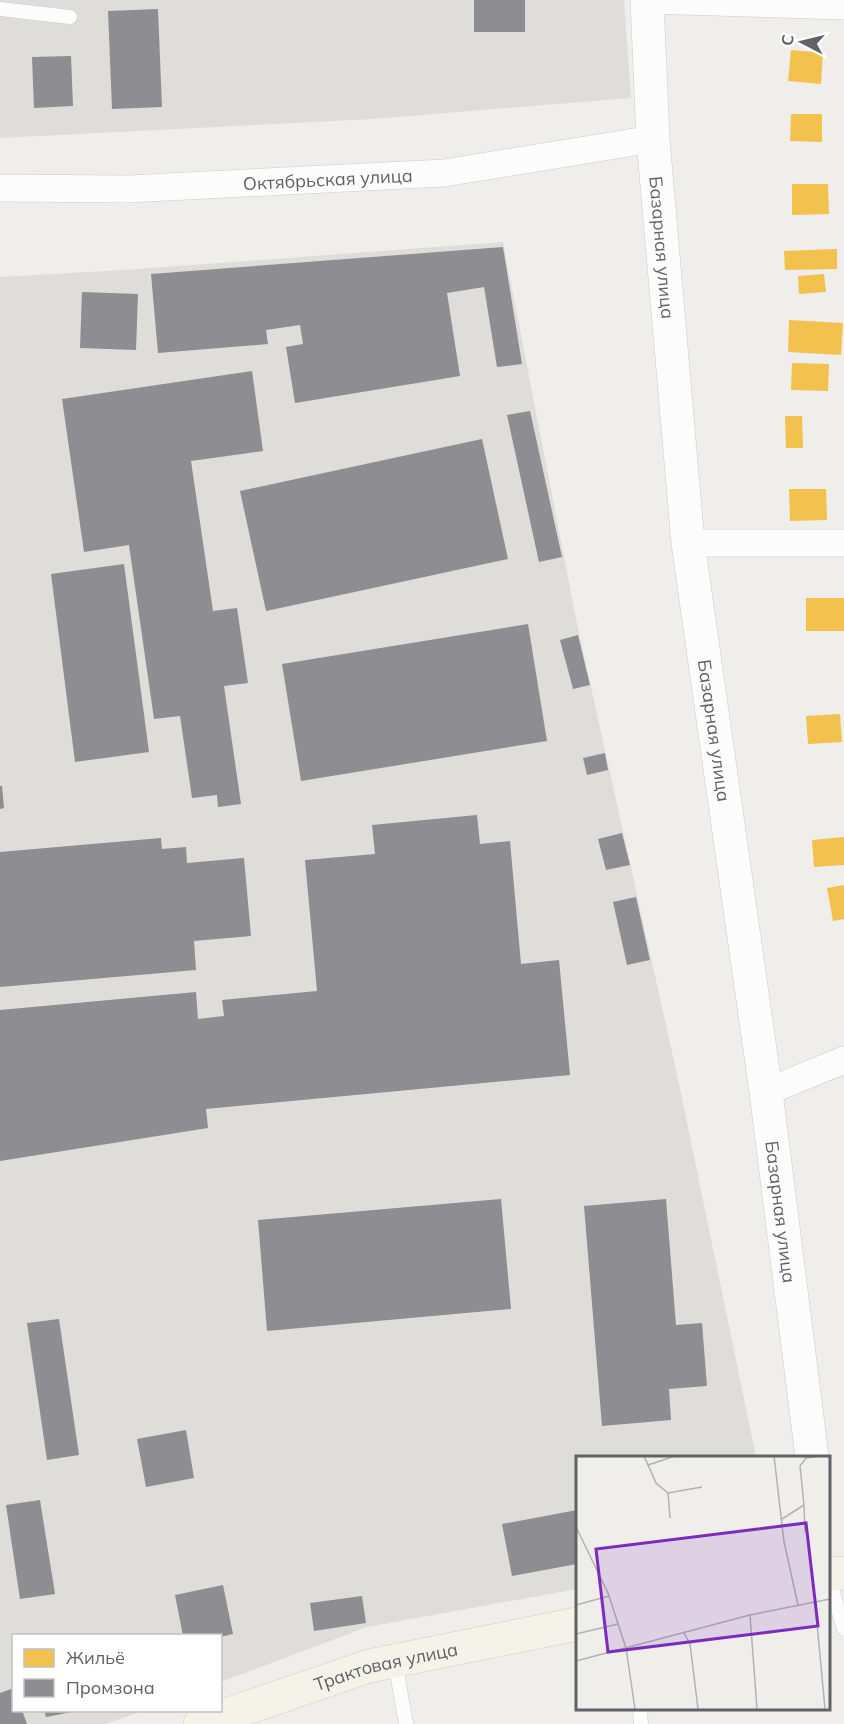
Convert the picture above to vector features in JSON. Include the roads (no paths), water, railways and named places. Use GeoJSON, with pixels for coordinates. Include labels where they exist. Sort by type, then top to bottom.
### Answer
{"type":"FeatureCollection","features":[{"type":"Feature","properties":{"kind":"main road"},"geometry":{"type":"LineString","coordinates":[[829,1575],[844,1573]]}},
{"type":"Feature","properties":{"kind":"main road","name":"Трактовая улица"},"geometry":{"type":"LineString","coordinates":[[200,1724],[369,1666],[576,1624]]}},
{"type":"Feature","properties":{"kind":"street"},"geometry":{"type":"LineString","coordinates":[[647,0],[844,6]]}},
{"type":"Feature","properties":{"kind":"street","name":"Базарная улица"},"geometry":{"type":"LineString","coordinates":[[647,0],[653,139],[688,543],[766,1092],[812,1456]]}},
{"type":"Feature","properties":{"kind":"street","name":"Октябрьская улица"},"geometry":{"type":"LineString","coordinates":[[0,188],[128,189],[444,172],[653,139]]}},
{"type":"Feature","properties":{"kind":"street"},"geometry":{"type":"LineString","coordinates":[[688,543],[844,543]]}},
{"type":"Feature","properties":{"kind":"street"},"geometry":{"type":"LineString","coordinates":[[766,1092],[844,1060]]}},
{"type":"Feature","properties":{"kind":"lane"},"geometry":{"type":"LineString","coordinates":[[0,9],[70,16]]}},
{"type":"Feature","properties":{"kind":"lane"},"geometry":{"type":"LineString","coordinates":[[829,1578],[844,1629]]}},
{"type":"Feature","properties":{"kind":"lane"},"geometry":{"type":"LineString","coordinates":[[395,1661],[406,1724]]}},
{"type":"Feature","properties":{"kind":"lane"},"geometry":{"type":"LineString","coordinates":[[640,1709],[641,1724]]}}]}
